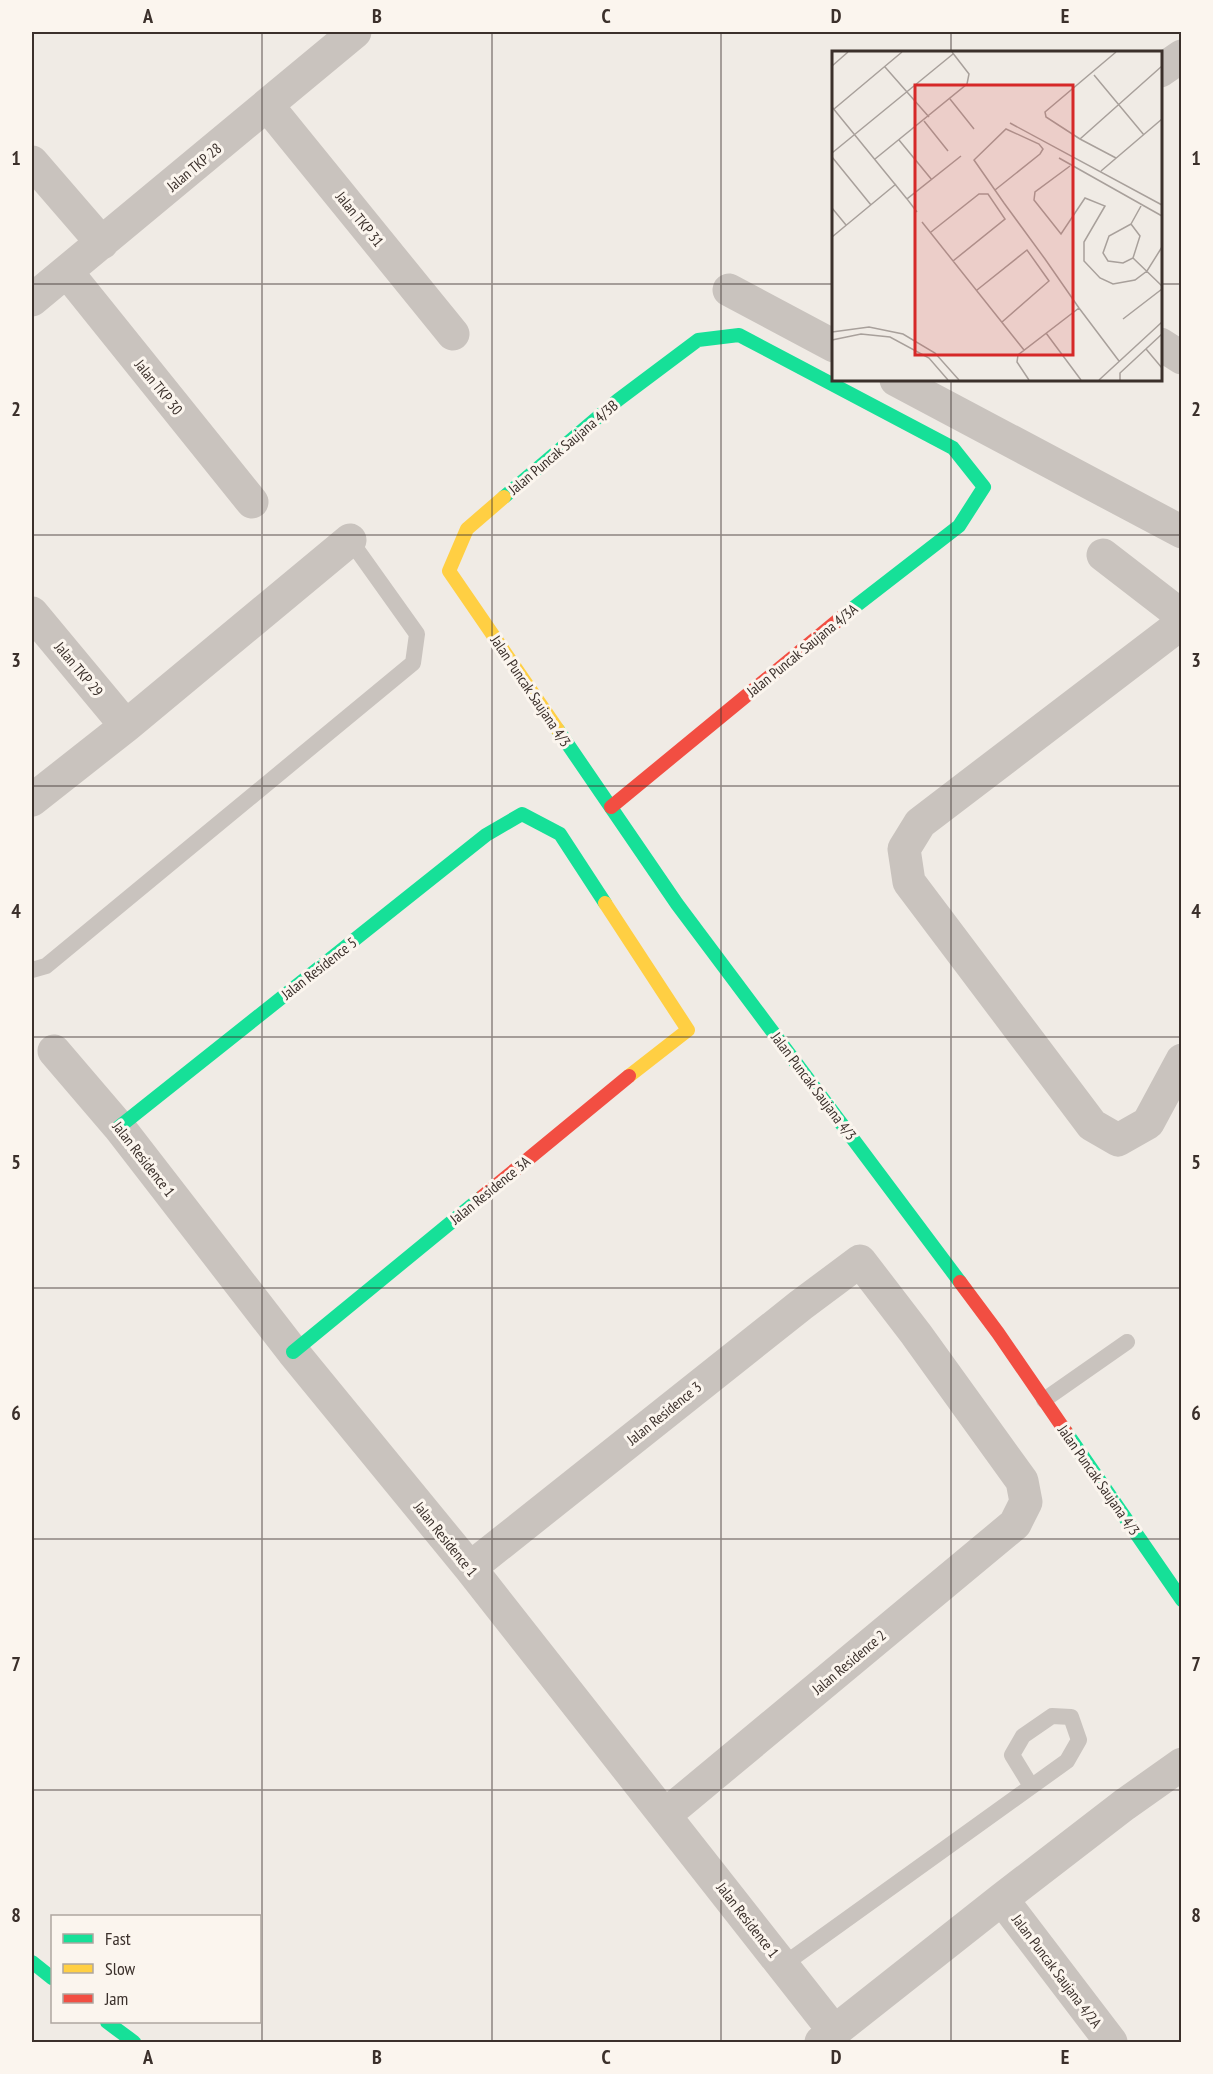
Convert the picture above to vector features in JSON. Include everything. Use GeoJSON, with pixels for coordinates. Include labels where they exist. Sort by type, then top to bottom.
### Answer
{"type":"FeatureCollection","features":[{"type":"Feature","properties":{"kind":"street","name":"Jalan TKP 28"},"geometry":{"type":"LineString","coordinates":[[32,300],[355,32]]}},
{"type":"Feature","properties":{"kind":"street"},"geometry":{"type":"LineString","coordinates":[[1162,70],[1182,56]]}},
{"type":"Feature","properties":{"kind":"street","name":"Jalan TKP 31"},"geometry":{"type":"LineString","coordinates":[[267,105],[453,334]]}},
{"type":"Feature","properties":{"kind":"street"},"geometry":{"type":"LineString","coordinates":[[32,162],[102,243]]}},
{"type":"Feature","properties":{"kind":"street","name":"Jalan TKP 30"},"geometry":{"type":"LineString","coordinates":[[66,272],[252,502]]}},
{"type":"Feature","properties":{"kind":"street"},"geometry":{"type":"LineString","coordinates":[[729,290],[832,345]]}},
{"type":"Feature","properties":{"kind":"street","name":"Jalan Puncak Saujana 4/3B"},"geometry":{"type":"LineString","coordinates":[[449,571],[467,529],[618,400],[698,340],[739,335],[953,448],[984,487]]}},
{"type":"Feature","properties":{"kind":"street"},"geometry":{"type":"LineString","coordinates":[[1162,345],[1182,358]]}},
{"type":"Feature","properties":{"kind":"street"},"geometry":{"type":"LineString","coordinates":[[898,381],[1182,532]]}},
{"type":"Feature","properties":{"kind":"street","name":"Jalan Puncak Saujana 4/3A"},"geometry":{"type":"LineString","coordinates":[[611,807],[836,621],[959,526],[984,487]]}},
{"type":"Feature","properties":{"kind":"street"},"geometry":{"type":"LineString","coordinates":[[32,800],[126,726],[350,540]]}},
{"type":"Feature","properties":{"kind":"street"},"geometry":{"type":"LineString","coordinates":[[1103,555],[1182,616]]}},
{"type":"Feature","properties":{"kind":"street","name":"Jalan Puncak Saujana 4/3"},"geometry":{"type":"LineString","coordinates":[[449,571],[677,904],[998,1333],[1182,1600]]}},
{"type":"Feature","properties":{"kind":"street","name":"Jalan TKP 29"},"geometry":{"type":"LineString","coordinates":[[32,613],[126,726]]}},
{"type":"Feature","properties":{"kind":"street"},"geometry":{"type":"LineString","coordinates":[[1182,623],[921,823],[904,849],[909,882],[1092,1125],[1118,1140],[1148,1123],[1182,1060]]}},
{"type":"Feature","properties":{"kind":"street","name":"Jalan Residence 5"},"geometry":{"type":"LineString","coordinates":[[119,1127],[486,836],[522,814],[560,834],[688,1030]]}},
{"type":"Feature","properties":{"kind":"street","name":"Jalan Residence 3A"},"geometry":{"type":"LineString","coordinates":[[293,1352],[688,1030]]}},
{"type":"Feature","properties":{"kind":"street","name":"Jalan Residence 1"},"geometry":{"type":"LineString","coordinates":[[54,1051],[119,1127],[293,1352],[470,1568],[666,1815],[783,1965],[827,2037]]}},
{"type":"Feature","properties":{"kind":"street","name":"Jalan Residence 3"},"geometry":{"type":"LineString","coordinates":[[470,1568],[801,1305],[860,1261],[916,1334],[1022,1481],[1026,1502]]}},
{"type":"Feature","properties":{"kind":"street","name":"Jalan Residence 2"},"geometry":{"type":"LineString","coordinates":[[666,1815],[1014,1524],[1026,1502]]}},
{"type":"Feature","properties":{"kind":"street"},"geometry":{"type":"LineString","coordinates":[[827,2037],[1124,1805],[1182,1764]]}},
{"type":"Feature","properties":{"kind":"street","name":"Jalan Puncak Saujana 4/2A"},"geometry":{"type":"LineString","coordinates":[[1002,1899],[1111,2043]]}},
{"type":"Feature","properties":{"kind":"street"},"geometry":{"type":"LineString","coordinates":[[32,1962],[51,1977]]}},
{"type":"Feature","properties":{"kind":"street"},"geometry":{"type":"LineString","coordinates":[[108,2023],[134,2043]]}},
{"type":"Feature","properties":{"kind":"lane"},"geometry":{"type":"LineString","coordinates":[[32,970],[46,966],[413,663],[417,634],[350,540]]}},
{"type":"Feature","properties":{"kind":"lane"},"geometry":{"type":"LineString","coordinates":[[1044,1400],[1126,1342]]}},
{"type":"Feature","properties":{"kind":"lane"},"geometry":{"type":"LineString","coordinates":[[783,1965],[1031,1786]]}},
{"type":"Feature","properties":{"kind":"traffic: fast"},"geometry":{"type":"LineString","coordinates":[[504,497],[618,400],[698,340],[739,335],[953,448],[984,487],[959,526],[848,612]]}},
{"type":"Feature","properties":{"kind":"traffic: fast"},"geometry":{"type":"LineString","coordinates":[[558,730],[677,904],[960,1282]]}},
{"type":"Feature","properties":{"kind":"traffic: fast"},"geometry":{"type":"LineString","coordinates":[[119,1127],[486,835],[522,814],[560,834],[605,903]]}},
{"type":"Feature","properties":{"kind":"traffic: fast"},"geometry":{"type":"LineString","coordinates":[[293,1352],[482,1197]]}},
{"type":"Feature","properties":{"kind":"traffic: fast"},"geometry":{"type":"LineString","coordinates":[[1066,1432],[1182,1600]]}},
{"type":"Feature","properties":{"kind":"traffic: fast"},"geometry":{"type":"LineString","coordinates":[[32,1962],[51,1977]]}},
{"type":"Feature","properties":{"kind":"traffic: fast"},"geometry":{"type":"LineString","coordinates":[[108,2023],[134,2042]]}},
{"type":"Feature","properties":{"kind":"traffic: slow"},"geometry":{"type":"LineString","coordinates":[[504,497],[467,529],[449,571],[558,730]]}},
{"type":"Feature","properties":{"kind":"traffic: slow"},"geometry":{"type":"LineString","coordinates":[[605,903],[688,1030],[629,1076]]}},
{"type":"Feature","properties":{"kind":"traffic: jam"},"geometry":{"type":"LineString","coordinates":[[611,807],[848,612]]}},
{"type":"Feature","properties":{"kind":"traffic: jam"},"geometry":{"type":"LineString","coordinates":[[482,1197],[629,1076]]}},
{"type":"Feature","properties":{"kind":"traffic: jam"},"geometry":{"type":"LineString","coordinates":[[960,1282],[1066,1432]]}}]}
